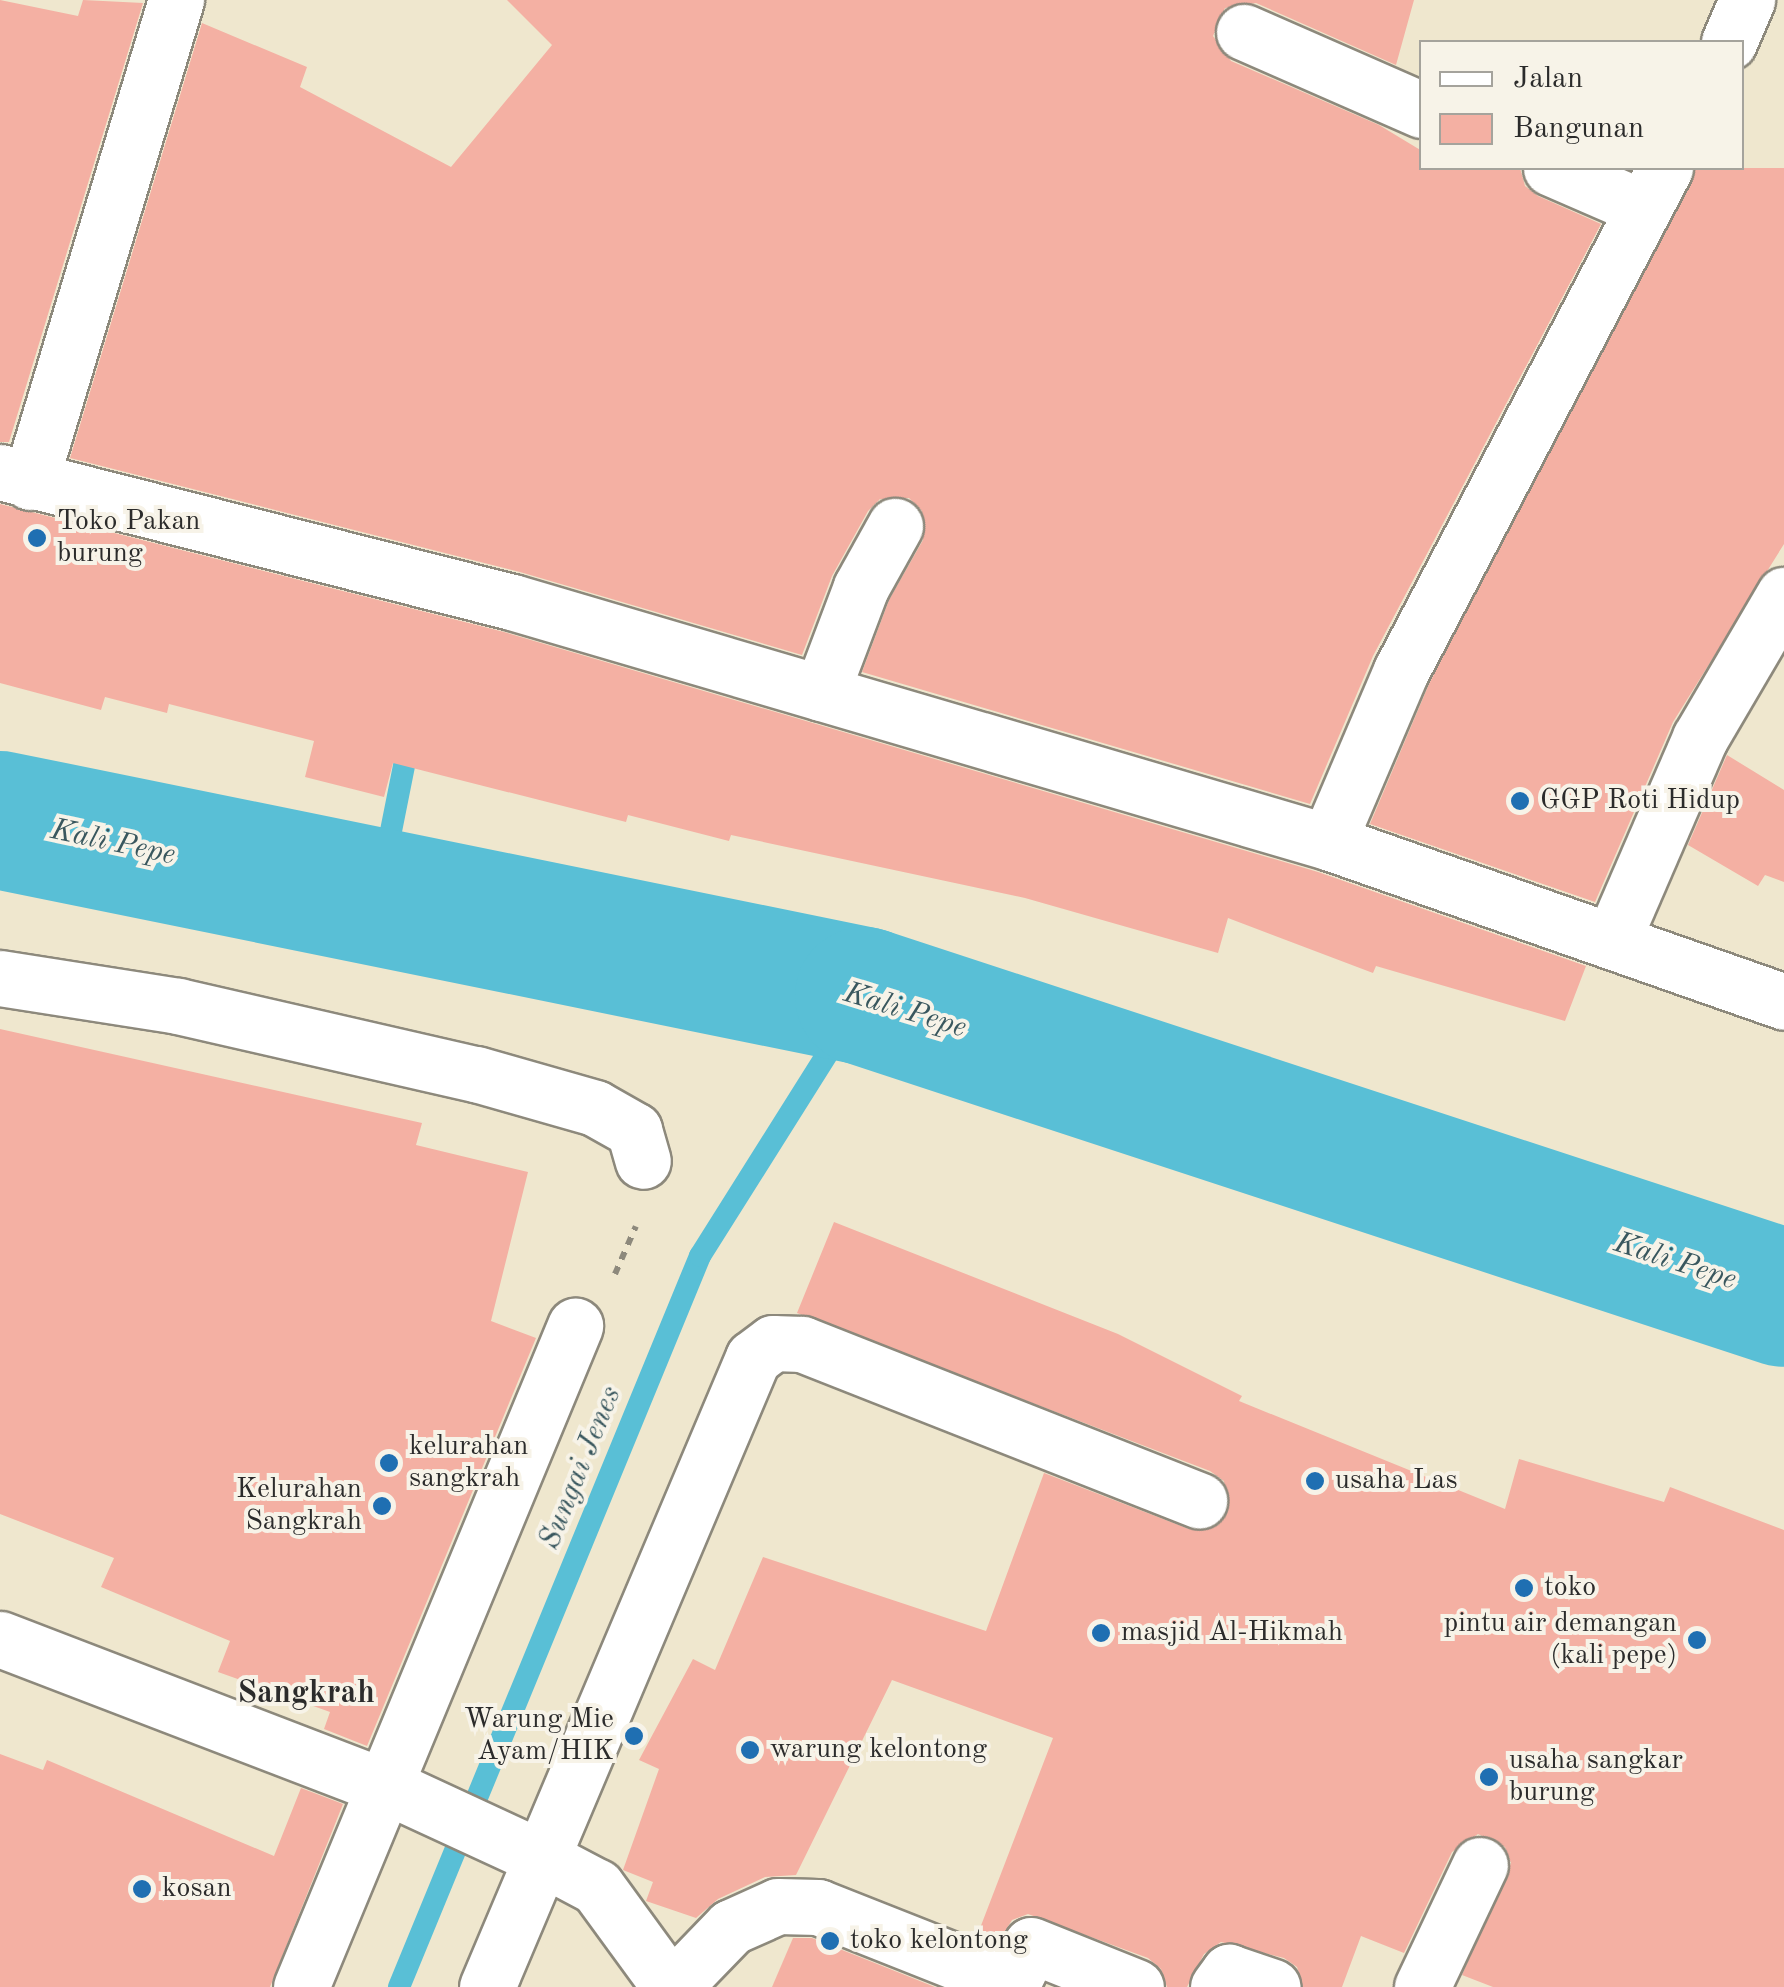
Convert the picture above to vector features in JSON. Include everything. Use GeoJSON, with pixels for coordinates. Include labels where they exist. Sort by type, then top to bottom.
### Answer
{"type":"FeatureCollection","features":[{"type":"Feature","properties":{"kind":"street"},"geometry":{"type":"LineString","coordinates":[[176,0],[15,477],[512,602],[1328,842],[1784,1002]]}},
{"type":"Feature","properties":{"kind":"street"},"geometry":{"type":"LineString","coordinates":[[1731,40],[1747,0]]}},
{"type":"Feature","properties":{"kind":"street"},"geometry":{"type":"LineString","coordinates":[[1244,32],[1419,109]]}},
{"type":"Feature","properties":{"kind":"street"},"geometry":{"type":"LineString","coordinates":[[1328,842],[1401,671],[1654,188],[1561,170]]}},
{"type":"Feature","properties":{"kind":"street"},"geometry":{"type":"LineString","coordinates":[[821,692],[861,587],[895,526]]}},
{"type":"Feature","properties":{"kind":"street"},"geometry":{"type":"LineString","coordinates":[[1613,939],[1700,738],[1784,595]]}},
{"type":"Feature","properties":{"kind":"street"},"geometry":{"type":"LineString","coordinates":[[0,978],[178,1006],[476,1074],[595,1108],[634,1130],[643,1161]]}},
{"type":"Feature","properties":{"kind":"street"},"geometry":{"type":"LineString","coordinates":[[300,1987],[391,1789],[575,1326]]}},
{"type":"Feature","properties":{"kind":"street"},"geometry":{"type":"LineString","coordinates":[[488,1987],[526,1850],[753,1358],[773,1343],[802,1344],[1199,1500]]}},
{"type":"Feature","properties":{"kind":"street"},"geometry":{"type":"LineString","coordinates":[[0,1639],[391,1789],[598,1887],[672,1987],[730,1927],[778,1906],[818,1907],[1012,1984],[1031,1945],[1136,1987]]}},
{"type":"Feature","properties":{"kind":"street"},"geometry":{"type":"LineString","coordinates":[[1422,1987],[1480,1865]]}},
{"type":"Feature","properties":{"kind":"street"},"geometry":{"type":"LineString","coordinates":[[1218,1987],[1229,1972],[1273,1987]]}},
{"type":"Feature","properties":{"kind":"path"},"geometry":{"type":"LineString","coordinates":[[575,1326],[590,1333],[644,1207],[643,1161]]}},
{"type":"Feature","properties":{"kind":"building"},"geometry":{"type":"Polygon","coordinates":[[[0,0],[78,16],[83,0],[143,3],[9,442],[0,442],[0,0]]]}},
{"type":"Feature","properties":{"kind":"building"},"geometry":{"type":"Polygon","coordinates":[[[507,0],[1414,0],[1396,65],[1256,3],[1225,8],[1213,36],[1231,61],[1379,125],[1419,149],[1419,170],[1521,170],[1525,186],[1538,196],[1601,224],[1373,656],[1310,804],[862,672],[889,600],[923,540],[922,511],[909,498],[880,499],[868,511],[832,576],[802,655],[520,572],[70,458],[202,23],[307,67],[300,87],[451,167],[552,45],[507,0]]]}},
{"type":"Feature","properties":{"kind":"building"},"geometry":{"type":"Polygon","coordinates":[[[1784,168],[1784,544],[1673,722],[1595,902],[1370,824],[1429,684],[1695,170],[1784,168]]]}},
{"type":"Feature","properties":{"kind":"building"},"geometry":{"type":"Polygon","coordinates":[[[0,504],[504,632],[1318,872],[1586,966],[1565,1021],[1376,966],[1373,973],[1228,918],[1218,953],[1025,898],[731,835],[729,841],[628,815],[626,822],[393,763],[384,797],[305,777],[314,741],[169,704],[167,713],[105,697],[101,710],[0,683],[0,504]]]}},
{"type":"Feature","properties":{"kind":"building"},"geometry":{"type":"Polygon","coordinates":[[[1727,755],[1784,790],[1784,882],[1765,875],[1758,886],[1688,845],[1727,755]]]}},
{"type":"Feature","properties":{"kind":"building"},"geometry":{"type":"Polygon","coordinates":[[[0,1029],[422,1123],[416,1145],[528,1172],[491,1321],[536,1338],[367,1746],[324,1729],[330,1712],[218,1672],[230,1641],[101,1587],[114,1558],[0,1514],[0,1029]]]}},
{"type":"Feature","properties":{"kind":"building"},"geometry":{"type":"Polygon","coordinates":[[[834,1222],[1118,1334],[1242,1396],[1239,1401],[1505,1509],[1519,1459],[1664,1502],[1670,1487],[1784,1530],[1784,1987],[1493,1987],[1462,1975],[1511,1863],[1505,1847],[1478,1834],[1452,1852],[1404,1953],[1361,1936],[1342,1987],[1303,1987],[1297,1967],[1284,1958],[1221,1942],[1204,1954],[1187,1987],[1167,1987],[1161,1969],[1148,1958],[1028,1914],[1012,1920],[997,1944],[977,1936],[1053,1738],[892,1680],[796,1875],[765,1877],[718,1899],[696,1918],[646,1901],[653,1882],[623,1870],[659,1769],[639,1760],[693,1659],[715,1670],[763,1557],[986,1631],[1044,1473],[1189,1529],[1218,1525],[1228,1510],[1224,1481],[1210,1471],[797,1313],[834,1222]]]}},
{"type":"Feature","properties":{"kind":"building"},"geometry":{"type":"Polygon","coordinates":[[[0,1754],[43,1770],[47,1760],[274,1856],[301,1788],[343,1804],[270,1987],[0,1987],[0,1754]]]}},
{"type":"Feature","properties":{"kind":"building","name":"toko kelontong"},"geometry":{"type":"Polygon","coordinates":[[[793,1938],[812,1938],[935,1987],[772,1987],[793,1938]]]}},
{"type":"Feature","properties":{"kind":"waterway"},"geometry":{"type":"LineString","coordinates":[[378,896],[410,736]]}},
{"type":"Feature","properties":{"kind":"waterway","name":"Kali Pepe"},"geometry":{"type":"LineString","coordinates":[[0,820],[864,996],[1784,1298]]}},
{"type":"Feature","properties":{"kind":"waterway","name":"Sungai Jenes"},"geometry":{"type":"LineString","coordinates":[[399,1987],[700,1256],[864,996]]}},
{"type":"Feature","properties":{"kind":"place","name":"Toko Pakan burung"},"geometry":{"type":"Point","coordinates":[37,538]}},
{"type":"Feature","properties":{"kind":"place","name":"GGP Roti Hidup"},"geometry":{"type":"Point","coordinates":[1520,801]}},
{"type":"Feature","properties":{"kind":"place","name":"kelurahan sangkrah"},"geometry":{"type":"Point","coordinates":[389,1463]}},
{"type":"Feature","properties":{"kind":"place","name":"usaha Las"},"geometry":{"type":"Point","coordinates":[1315,1481]}},
{"type":"Feature","properties":{"kind":"place","name":"Kelurahan Sangkrah"},"geometry":{"type":"Point","coordinates":[382,1506]}},
{"type":"Feature","properties":{"kind":"place","name":"toko"},"geometry":{"type":"Point","coordinates":[1524,1588]}},
{"type":"Feature","properties":{"kind":"place","name":"masjid Al-Hikmah"},"geometry":{"type":"Point","coordinates":[1101,1633]}},
{"type":"Feature","properties":{"kind":"place","name":"pintu air demangan (kali pepe)"},"geometry":{"type":"Point","coordinates":[1697,1640]}},
{"type":"Feature","properties":{"kind":"place","name":"Warung Mie Ayam/HIK"},"geometry":{"type":"Point","coordinates":[634,1736]}},
{"type":"Feature","properties":{"kind":"place","name":"warung kelontong"},"geometry":{"type":"Point","coordinates":[750,1750]}},
{"type":"Feature","properties":{"kind":"place","name":"usaha sangkar burung"},"geometry":{"type":"Point","coordinates":[1489,1777]}},
{"type":"Feature","properties":{"kind":"place","name":"kosan"},"geometry":{"type":"Point","coordinates":[142,1889]}},
{"type":"Feature","properties":{"kind":"place","name":"toko kelontong"},"geometry":{"type":"Point","coordinates":[830,1941]}},
{"type":"Feature","properties":{"kind":"district","name":"Sangkrah"},"geometry":{"type":"Point","coordinates":[306,1694]}}]}
